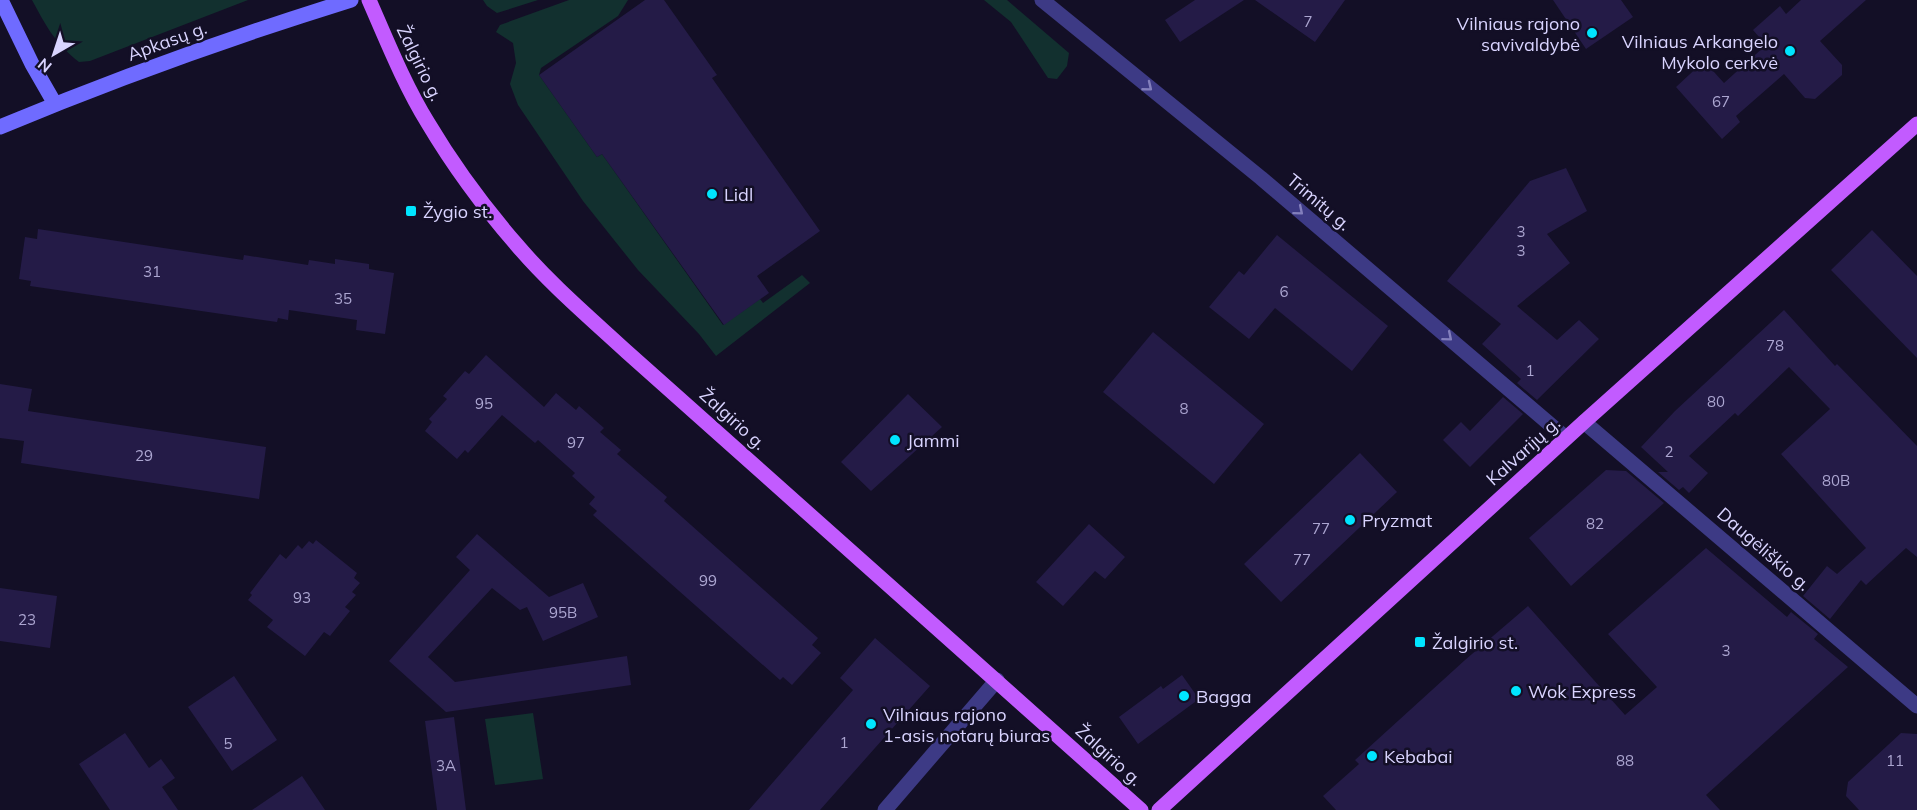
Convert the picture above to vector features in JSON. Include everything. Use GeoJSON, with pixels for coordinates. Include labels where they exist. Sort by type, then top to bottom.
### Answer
{"type":"FeatureCollection","features":[{"type":"Feature","properties":{"kind":"main road"},"geometry":{"type":"LineString","coordinates":[[1,0],[32,64],[55,104]]}},
{"type":"Feature","properties":{"kind":"main road","name":"Apkasų g."},"geometry":{"type":"LineString","coordinates":[[0,126],[267,26],[351,0]]}},
{"type":"Feature","properties":{"kind":"main road","name":"Žalgirio g."},"geometry":{"type":"LineString","coordinates":[[369,0],[427,123],[476,193],[517,245],[627,352],[1141,810]]}},
{"type":"Feature","properties":{"kind":"main road","name":"Kalvarijų g."},"geometry":{"type":"LineString","coordinates":[[1160,810],[1566,438],[1917,124]]}},
{"type":"Feature","properties":{"kind":"street","name":"Trimitų g."},"geometry":{"type":"LineString","coordinates":[[1041,0],[1261,178],[1566,438]]}},
{"type":"Feature","properties":{"kind":"street","name":"Daugėliškio g."},"geometry":{"type":"LineString","coordinates":[[1584,422],[1917,706]]}},
{"type":"Feature","properties":{"kind":"street"},"geometry":{"type":"LineString","coordinates":[[885,810],[997,680]]}},
{"type":"Feature","properties":{"kind":"green space"},"geometry":{"type":"Polygon","coordinates":[[[32,0],[248,0],[90,61],[79,62],[52,34],[32,0]]]}},
{"type":"Feature","properties":{"kind":"green space"},"geometry":{"type":"Polygon","coordinates":[[[483,0],[538,0],[497,13],[483,0]]]}},
{"type":"Feature","properties":{"kind":"green space"},"geometry":{"type":"Polygon","coordinates":[[[569,0],[628,0],[618,16],[541,68],[539,75],[597,157],[602,154],[723,325],[760,299],[763,303],[802,275],[810,283],[716,356],[699,334],[638,270],[583,201],[518,105],[510,84],[516,63],[513,43],[496,32],[500,25],[569,0]]]}},
{"type":"Feature","properties":{"kind":"green space"},"geometry":{"type":"Polygon","coordinates":[[[984,0],[1007,0],[1069,53],[1067,66],[1057,79],[1048,78],[1011,22],[984,0]]]}},
{"type":"Feature","properties":{"kind":"green space"},"geometry":{"type":"Polygon","coordinates":[[[533,713],[543,779],[495,785],[485,719],[533,713]]]}},
{"type":"Feature","properties":{"kind":"building","name":"Lidl"},"geometry":{"type":"Polygon","coordinates":[[[645,0],[664,0],[717,75],[712,78],[820,231],[757,276],[769,293],[724,325],[602,154],[597,157],[539,75],[645,0]]]}},
{"type":"Feature","properties":{"kind":"building"},"geometry":{"type":"Polygon","coordinates":[[[1195,0],[1244,0],[1180,42],[1165,20],[1195,0]]]}},
{"type":"Feature","properties":{"kind":"building"},"geometry":{"type":"Polygon","coordinates":[[[1255,0],[1345,0],[1315,42],[1255,0]]]}},
{"type":"Feature","properties":{"kind":"building","name":"Vilniaus rajono savivaldybė"},"geometry":{"type":"Polygon","coordinates":[[[1553,0],[1621,0],[1633,17],[1586,49],[1553,0]]]}},
{"type":"Feature","properties":{"kind":"building"},"geometry":{"type":"Polygon","coordinates":[[[1801,0],[1866,0],[1820,41],[1842,65],[1842,75],[1815,99],[1805,98],[1784,74],[1736,116],[1740,122],[1722,139],[1676,87],[1704,61],[1724,83],[1766,45],[1753,30],[1780,6],[1786,14],[1801,0]]]}},
{"type":"Feature","properties":{"kind":"building"},"geometry":{"type":"Polygon","coordinates":[[[1566,168],[1587,211],[1547,234],[1570,263],[1517,306],[1557,340],[1579,320],[1599,339],[1537,400],[1517,383],[1521,379],[1482,344],[1501,324],[1447,281],[1530,181],[1566,168]]]}},
{"type":"Feature","properties":{"kind":"building"},"geometry":{"type":"Polygon","coordinates":[[[38,229],[243,260],[244,255],[308,265],[309,260],[335,264],[335,259],[369,264],[369,269],[394,273],[385,334],[356,330],[357,320],[289,310],[288,320],[278,318],[277,322],[30,286],[31,281],[19,279],[25,237],[37,239],[38,229]]]}},
{"type":"Feature","properties":{"kind":"building"},"geometry":{"type":"Polygon","coordinates":[[[1872,230],[1917,276],[1917,358],[1831,270],[1872,230]]]}},
{"type":"Feature","properties":{"kind":"building"},"geometry":{"type":"Polygon","coordinates":[[[1277,235],[1388,326],[1352,371],[1275,308],[1249,339],[1209,307],[1239,271],[1244,275],[1277,235]]]}},
{"type":"Feature","properties":{"kind":"building"},"geometry":{"type":"Polygon","coordinates":[[[1784,310],[1835,366],[1837,364],[1917,446],[1917,557],[1906,548],[1866,585],[1861,580],[1830,619],[1803,596],[1827,566],[1837,574],[1866,548],[1781,454],[1830,409],[1789,367],[1738,416],[1735,413],[1689,456],[1708,473],[1689,493],[1683,487],[1679,490],[1658,472],[1668,472],[1641,447],[1675,411],[1784,310]]]}},
{"type":"Feature","properties":{"kind":"building"},"geometry":{"type":"Polygon","coordinates":[[[1153,332],[1264,424],[1214,484],[1103,392],[1153,332]]]}},
{"type":"Feature","properties":{"kind":"building"},"geometry":{"type":"Polygon","coordinates":[[[486,355],[544,407],[556,393],[576,410],[579,406],[604,428],[600,432],[621,450],[617,454],[667,497],[664,501],[818,638],[812,645],[821,653],[792,685],[783,677],[780,680],[593,515],[597,511],[589,504],[595,497],[572,476],[575,473],[538,440],[535,443],[502,415],[468,453],[465,450],[457,459],[425,431],[432,422],[429,419],[447,399],[443,396],[465,371],[469,374],[486,355]]]}},
{"type":"Feature","properties":{"kind":"building"},"geometry":{"type":"Polygon","coordinates":[[[0,384],[32,389],[28,411],[266,447],[259,499],[21,463],[24,441],[0,438],[0,384]]]}},
{"type":"Feature","properties":{"kind":"building","name":"Jammi"},"geometry":{"type":"Polygon","coordinates":[[[908,394],[942,427],[871,491],[841,462],[908,394]]]}},
{"type":"Feature","properties":{"kind":"building"},"geometry":{"type":"Polygon","coordinates":[[[1503,397],[1523,414],[1470,467],[1443,440],[1461,422],[1470,431],[1503,397]]]}},
{"type":"Feature","properties":{"kind":"building"},"geometry":{"type":"Polygon","coordinates":[[[1360,453],[1397,492],[1281,602],[1244,564],[1360,453]]]}},
{"type":"Feature","properties":{"kind":"building"},"geometry":{"type":"Polygon","coordinates":[[[1606,470],[1626,471],[1664,503],[1571,586],[1529,538],[1606,470]]]}},
{"type":"Feature","properties":{"kind":"building"},"geometry":{"type":"Polygon","coordinates":[[[1089,524],[1125,557],[1105,579],[1095,571],[1063,606],[1036,582],[1089,524]]]}},
{"type":"Feature","properties":{"kind":"building"},"geometry":{"type":"Polygon","coordinates":[[[477,534],[549,597],[583,583],[598,617],[543,641],[527,607],[520,610],[492,588],[428,657],[455,682],[627,656],[631,685],[446,712],[389,661],[470,570],[456,557],[477,534]]]}},
{"type":"Feature","properties":{"kind":"building"},"geometry":{"type":"Polygon","coordinates":[[[316,540],[357,573],[354,578],[360,583],[352,592],[356,595],[345,607],[350,611],[330,636],[324,632],[305,656],[267,627],[273,620],[248,600],[252,595],[250,593],[280,554],[286,559],[298,545],[302,549],[309,541],[313,544],[316,540]]]}},
{"type":"Feature","properties":{"kind":"building"},"geometry":{"type":"Polygon","coordinates":[[[1706,548],[1787,617],[1791,612],[1818,634],[1814,639],[1848,667],[1706,795],[1720,810],[1336,810],[1323,796],[1359,764],[1355,760],[1528,606],[1625,715],[1657,687],[1608,634],[1706,548]]]}},
{"type":"Feature","properties":{"kind":"building"},"geometry":{"type":"Polygon","coordinates":[[[0,588],[57,596],[50,648],[0,641],[0,588]]]}},
{"type":"Feature","properties":{"kind":"building"},"geometry":{"type":"Polygon","coordinates":[[[875,638],[930,686],[820,810],[749,810],[853,690],[840,678],[875,638]]]}},
{"type":"Feature","properties":{"kind":"building"},"geometry":{"type":"Polygon","coordinates":[[[1182,675],[1199,699],[1138,744],[1119,717],[1161,686],[1163,689],[1182,675]]]}},
{"type":"Feature","properties":{"kind":"building"},"geometry":{"type":"Polygon","coordinates":[[[234,676],[277,740],[232,771],[188,707],[234,676]]]}},
{"type":"Feature","properties":{"kind":"building"},"geometry":{"type":"Polygon","coordinates":[[[454,717],[466,810],[437,810],[425,721],[454,717]]]}},
{"type":"Feature","properties":{"kind":"building"},"geometry":{"type":"Polygon","coordinates":[[[125,733],[149,768],[161,759],[175,778],[162,787],[178,810],[110,810],[79,764],[125,733]]]}},
{"type":"Feature","properties":{"kind":"building"},"geometry":{"type":"Polygon","coordinates":[[[1901,733],[1917,734],[1917,810],[1859,810],[1846,796],[1848,782],[1901,733]]]}},
{"type":"Feature","properties":{"kind":"building"},"geometry":{"type":"Polygon","coordinates":[[[302,776],[325,810],[252,810],[302,776]]]}},
{"type":"Feature","properties":{"kind":"place","name":"Vilniaus rajono savivaldybė"},"geometry":{"type":"Point","coordinates":[1592,33]}},
{"type":"Feature","properties":{"kind":"place","name":"Vilniaus Arkangelo Mykolo cerkvė"},"geometry":{"type":"Point","coordinates":[1790,51]}},
{"type":"Feature","properties":{"kind":"place","name":"Lidl"},"geometry":{"type":"Point","coordinates":[712,194]}},
{"type":"Feature","properties":{"kind":"place","name":"Žygio st."},"geometry":{"type":"Point","coordinates":[411,211]}},
{"type":"Feature","properties":{"kind":"place","name":"Jammi"},"geometry":{"type":"Point","coordinates":[895,440]}},
{"type":"Feature","properties":{"kind":"place","name":"Pryzmat"},"geometry":{"type":"Point","coordinates":[1350,520]}},
{"type":"Feature","properties":{"kind":"place","name":"Žalgirio st."},"geometry":{"type":"Point","coordinates":[1420,642]}},
{"type":"Feature","properties":{"kind":"place","name":"Wok Express"},"geometry":{"type":"Point","coordinates":[1516,691]}},
{"type":"Feature","properties":{"kind":"place","name":"Bagga"},"geometry":{"type":"Point","coordinates":[1184,696]}},
{"type":"Feature","properties":{"kind":"place","name":"Vilniaus rajono 1-asis notarų biuras"},"geometry":{"type":"Point","coordinates":[871,724]}},
{"type":"Feature","properties":{"kind":"place","name":"Kebabai"},"geometry":{"type":"Point","coordinates":[1372,756]}}]}
